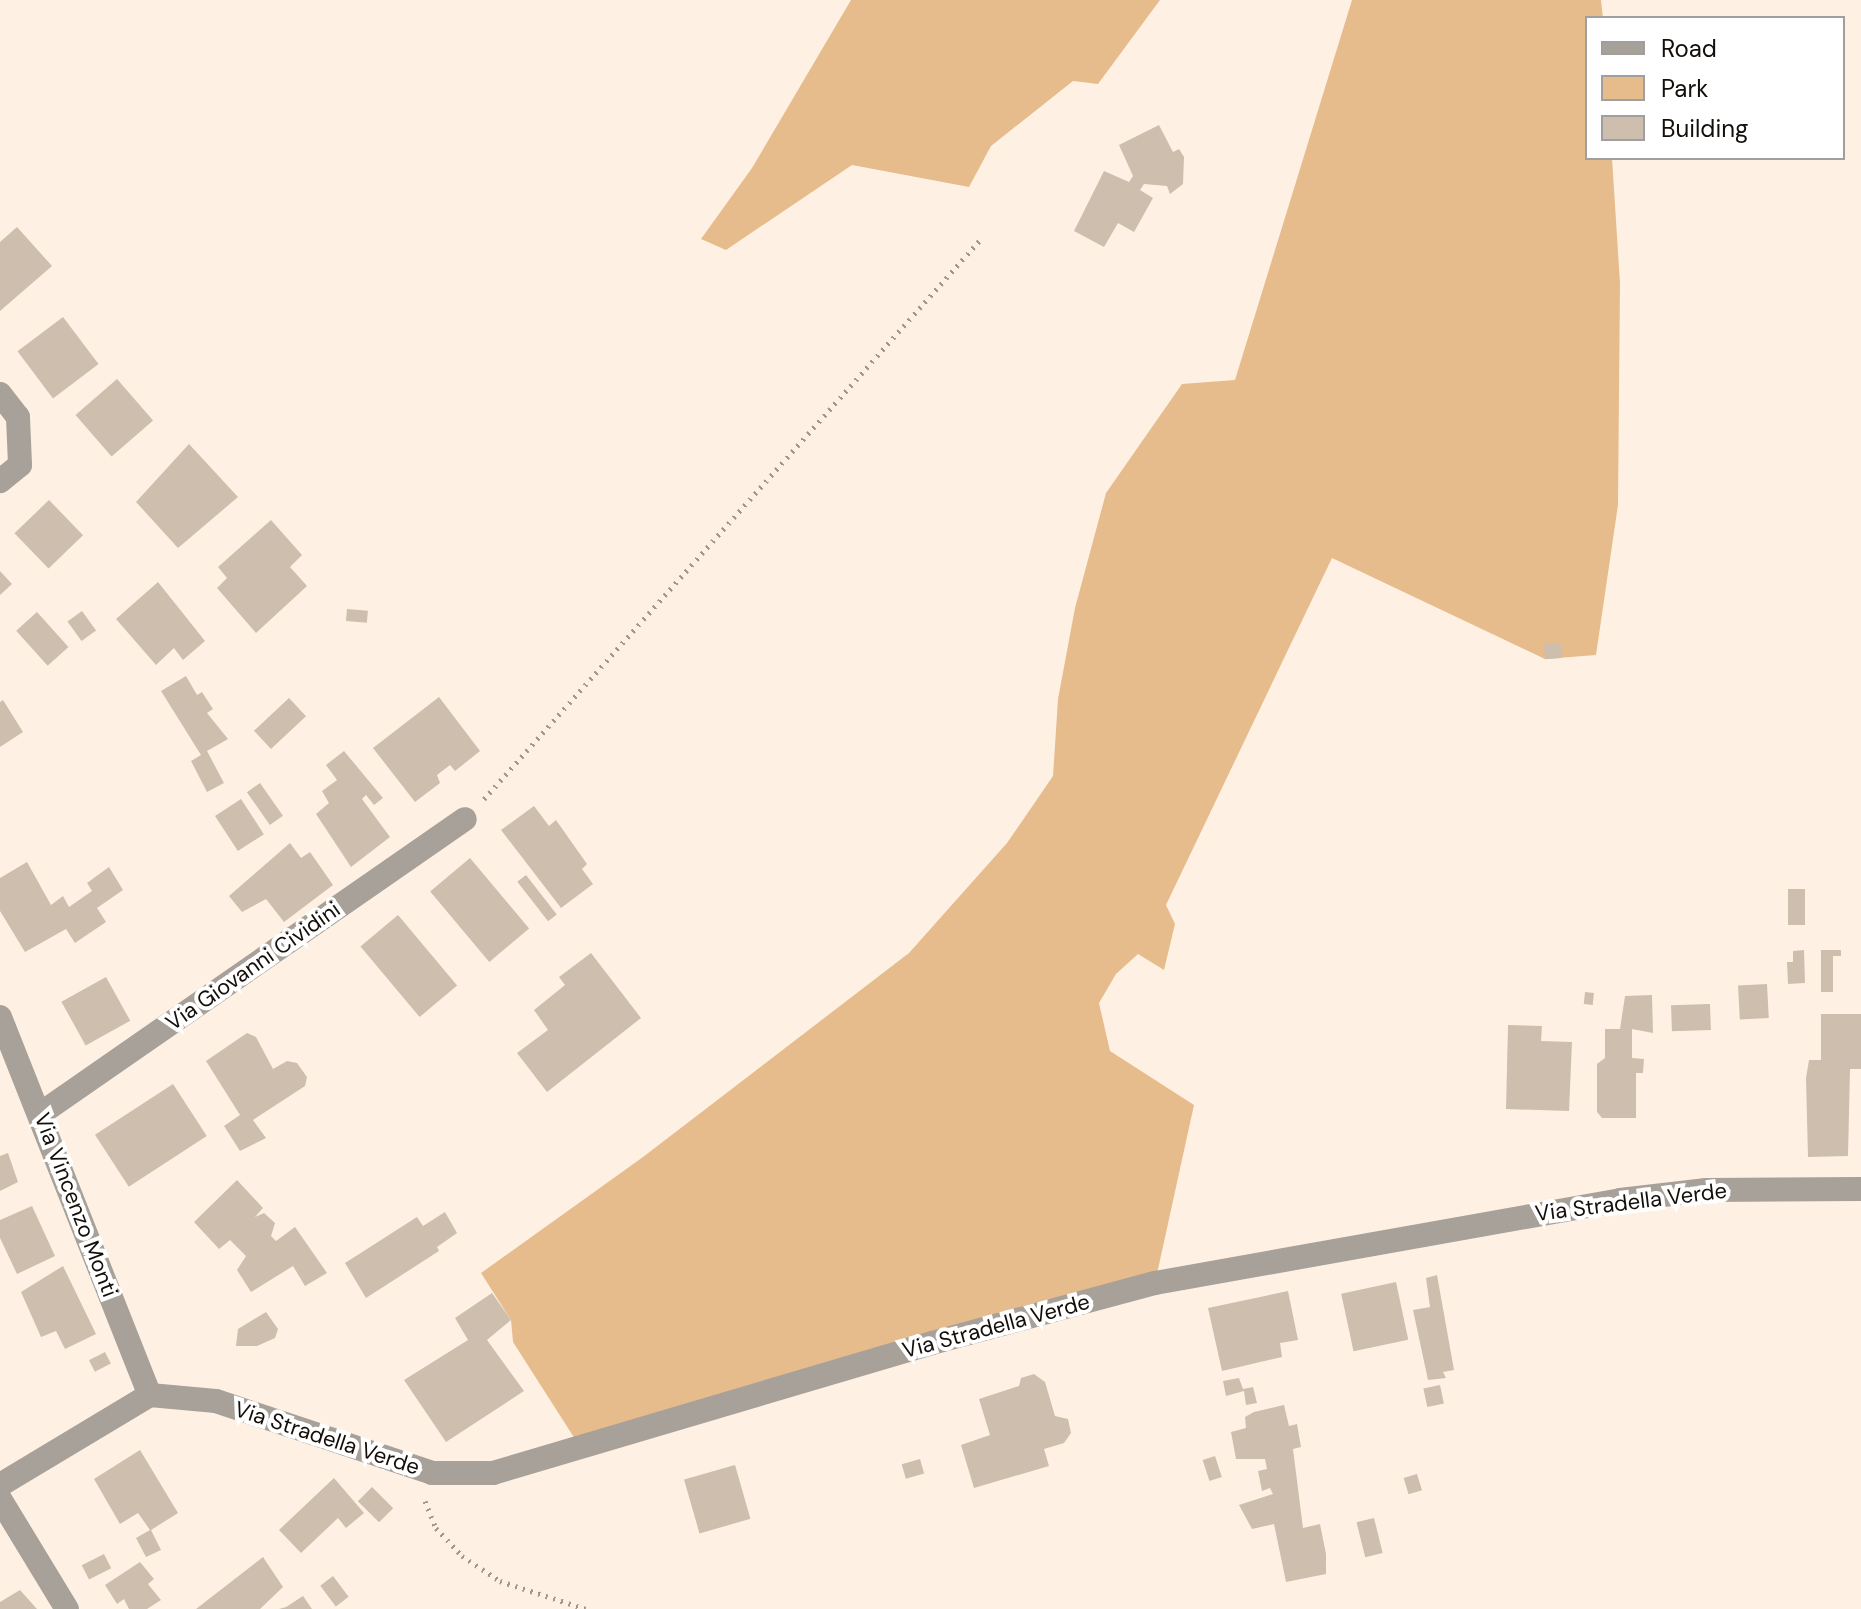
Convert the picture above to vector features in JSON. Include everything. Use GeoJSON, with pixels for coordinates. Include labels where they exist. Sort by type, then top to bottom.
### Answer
{"type":"FeatureCollection","features":[{"type":"Feature","properties":{"kind":"street"},"geometry":{"type":"LineString","coordinates":[[0,394],[18,417],[20,465],[0,481]]}},
{"type":"Feature","properties":{"kind":"street","name":"Via Giovanni Cividini"},"geometry":{"type":"LineString","coordinates":[[40,1114],[465,819]]}},
{"type":"Feature","properties":{"kind":"street","name":"Via Vincenzo Monti"},"geometry":{"type":"LineString","coordinates":[[0,1017],[150,1395]]}},
{"type":"Feature","properties":{"kind":"street","name":"Via Stradella Verde"},"geometry":{"type":"LineString","coordinates":[[150,1395],[216,1401],[432,1473],[493,1473],[546,1461],[932,1343],[1155,1283],[1620,1200],[1706,1190],[1861,1189]]}},
{"type":"Feature","properties":{"kind":"street"},"geometry":{"type":"LineString","coordinates":[[0,1485],[150,1395]]}},
{"type":"Feature","properties":{"kind":"street"},"geometry":{"type":"LineString","coordinates":[[0,1499],[67,1609]]}},
{"type":"Feature","properties":{"kind":"path"},"geometry":{"type":"LineString","coordinates":[[465,819],[980,240]]}},
{"type":"Feature","properties":{"kind":"path"},"geometry":{"type":"LineString","coordinates":[[432,1473],[425,1501],[436,1528],[462,1556],[500,1581],[586,1609]]}},
{"type":"Feature","properties":{"kind":"green space"},"geometry":{"type":"Polygon","coordinates":[[[851,0],[1160,0],[1098,84],[1073,81],[991,146],[969,187],[852,165],[726,250],[701,239],[752,168],[851,0]]]}},
{"type":"Feature","properties":{"kind":"green space"},"geometry":{"type":"Polygon","coordinates":[[[1352,0],[1601,0],[1603,16],[1585,16],[1585,160],[1612,160],[1620,283],[1618,505],[1596,655],[1545,659],[1332,558],[1166,905],[1175,924],[1164,970],[1138,954],[1116,974],[1099,1003],[1110,1051],[1194,1105],[1155,1283],[582,1450],[513,1342],[511,1320],[481,1273],[643,1157],[909,953],[1007,843],[1053,776],[1058,699],[1075,608],[1106,493],[1182,384],[1235,380],[1352,0]]]}},
{"type":"Feature","properties":{"kind":"building"},"geometry":{"type":"Polygon","coordinates":[[[1159,125],[1173,152],[1179,149],[1184,157],[1183,184],[1170,194],[1167,186],[1144,184],[1140,190],[1153,198],[1134,232],[1118,223],[1104,247],[1074,231],[1104,171],[1129,182],[1133,176],[1119,145],[1159,125]]]}},
{"type":"Feature","properties":{"kind":"building"},"geometry":{"type":"Polygon","coordinates":[[[17,227],[52,266],[0,311],[0,242],[17,227]]]}},
{"type":"Feature","properties":{"kind":"building"},"geometry":{"type":"Polygon","coordinates":[[[63,317],[99,364],[53,398],[17,351],[63,317]]]}},
{"type":"Feature","properties":{"kind":"building"},"geometry":{"type":"Polygon","coordinates":[[[117,379],[153,421],[112,457],[75,415],[117,379]]]}},
{"type":"Feature","properties":{"kind":"building"},"geometry":{"type":"Polygon","coordinates":[[[189,444],[238,497],[178,548],[136,502],[189,444]]]}},
{"type":"Feature","properties":{"kind":"building"},"geometry":{"type":"Polygon","coordinates":[[[49,500],[83,535],[49,569],[14,533],[49,500]]]}},
{"type":"Feature","properties":{"kind":"building"},"geometry":{"type":"Polygon","coordinates":[[[271,520],[302,555],[290,567],[307,586],[256,633],[217,588],[227,578],[218,567],[271,520]]]}},
{"type":"Feature","properties":{"kind":"building"},"geometry":{"type":"Polygon","coordinates":[[[0,571],[12,584],[0,595],[0,571]]]}},
{"type":"Feature","properties":{"kind":"building"},"geometry":{"type":"Polygon","coordinates":[[[158,582],[205,641],[183,660],[174,648],[156,665],[116,619],[158,582]]]}},
{"type":"Feature","properties":{"kind":"building"},"geometry":{"type":"Polygon","coordinates":[[[347,609],[368,611],[367,623],[346,621],[347,609]]]}},
{"type":"Feature","properties":{"kind":"building"},"geometry":{"type":"Polygon","coordinates":[[[82,611],[96,630],[82,641],[67,622],[82,611]]]}},
{"type":"Feature","properties":{"kind":"building"},"geometry":{"type":"Polygon","coordinates":[[[37,612],[68,647],[48,666],[16,631],[37,612]]]}},
{"type":"Feature","properties":{"kind":"building"},"geometry":{"type":"Polygon","coordinates":[[[1561,643],[1562,658],[1545,659],[1544,644],[1561,643]]]}},
{"type":"Feature","properties":{"kind":"building"},"geometry":{"type":"Polygon","coordinates":[[[186,676],[197,695],[202,692],[213,709],[207,713],[228,739],[207,751],[224,783],[207,792],[191,761],[201,755],[161,691],[186,676]]]}},
{"type":"Feature","properties":{"kind":"building"},"geometry":{"type":"Polygon","coordinates":[[[439,697],[480,751],[455,771],[450,765],[437,775],[440,783],[415,802],[373,748],[439,697]]]}},
{"type":"Feature","properties":{"kind":"building"},"geometry":{"type":"Polygon","coordinates":[[[289,698],[306,716],[271,749],[254,731],[289,698]]]}},
{"type":"Feature","properties":{"kind":"building"},"geometry":{"type":"Polygon","coordinates":[[[3,700],[23,732],[0,747],[0,702],[3,700]]]}},
{"type":"Feature","properties":{"kind":"building"},"geometry":{"type":"Polygon","coordinates":[[[344,751],[383,798],[374,805],[366,795],[362,799],[390,837],[351,867],[316,814],[329,803],[322,791],[337,780],[326,765],[344,751]]]}},
{"type":"Feature","properties":{"kind":"building"},"geometry":{"type":"Polygon","coordinates":[[[260,783],[283,816],[270,825],[247,792],[260,783]]]}},
{"type":"Feature","properties":{"kind":"building"},"geometry":{"type":"Polygon","coordinates":[[[241,799],[264,834],[238,851],[215,816],[241,799]]]}},
{"type":"Feature","properties":{"kind":"building"},"geometry":{"type":"Polygon","coordinates":[[[534,806],[549,826],[556,820],[587,864],[582,869],[593,884],[561,908],[501,830],[534,806]]]}},
{"type":"Feature","properties":{"kind":"building"},"geometry":{"type":"Polygon","coordinates":[[[290,843],[301,858],[310,852],[333,885],[284,922],[266,899],[242,912],[229,896],[290,843]]]}},
{"type":"Feature","properties":{"kind":"building"},"geometry":{"type":"Polygon","coordinates":[[[470,858],[529,928],[489,962],[430,891],[470,858]]]}},
{"type":"Feature","properties":{"kind":"building"},"geometry":{"type":"Polygon","coordinates":[[[27,862],[51,905],[63,896],[69,907],[92,891],[87,883],[109,867],[123,890],[97,908],[106,922],[75,943],[66,929],[25,952],[0,911],[0,878],[27,862]]]}},
{"type":"Feature","properties":{"kind":"building"},"geometry":{"type":"Polygon","coordinates":[[[526,875],[557,914],[548,921],[517,882],[526,875]]]}},
{"type":"Feature","properties":{"kind":"building"},"geometry":{"type":"Polygon","coordinates":[[[1788,889],[1805,889],[1805,925],[1788,925],[1788,889]]]}},
{"type":"Feature","properties":{"kind":"building"},"geometry":{"type":"Polygon","coordinates":[[[398,915],[457,985],[420,1017],[360,946],[398,915]]]}},
{"type":"Feature","properties":{"kind":"building"},"geometry":{"type":"Polygon","coordinates":[[[1804,950],[1805,983],[1788,984],[1787,962],[1793,962],[1793,951],[1804,950]]]}},
{"type":"Feature","properties":{"kind":"building"},"geometry":{"type":"Polygon","coordinates":[[[1821,950],[1841,950],[1841,956],[1833,956],[1833,992],[1821,992],[1821,950]]]}},
{"type":"Feature","properties":{"kind":"building"},"geometry":{"type":"Polygon","coordinates":[[[591,953],[641,1018],[547,1092],[517,1053],[548,1030],[534,1010],[565,985],[559,977],[591,953]]]}},
{"type":"Feature","properties":{"kind":"building"},"geometry":{"type":"Polygon","coordinates":[[[106,977],[130,1021],[86,1045],[61,1002],[106,977]]]}},
{"type":"Feature","properties":{"kind":"building"},"geometry":{"type":"Polygon","coordinates":[[[1767,984],[1769,1018],[1740,1019],[1738,986],[1767,984]]]}},
{"type":"Feature","properties":{"kind":"building"},"geometry":{"type":"Polygon","coordinates":[[[1585,992],[1594,993],[1593,1005],[1584,1004],[1585,992]]]}},
{"type":"Feature","properties":{"kind":"building"},"geometry":{"type":"Polygon","coordinates":[[[1652,995],[1653,1033],[1632,1029],[1632,1058],[1644,1059],[1643,1073],[1636,1073],[1636,1118],[1602,1118],[1597,1112],[1597,1064],[1605,1058],[1605,1029],[1620,1029],[1625,996],[1652,995]]]}},
{"type":"Feature","properties":{"kind":"building"},"geometry":{"type":"Polygon","coordinates":[[[1710,1004],[1711,1030],[1672,1031],[1671,1005],[1710,1004]]]}},
{"type":"Feature","properties":{"kind":"building"},"geometry":{"type":"Polygon","coordinates":[[[1821,1014],[1861,1014],[1861,1069],[1850,1069],[1848,1156],[1808,1157],[1806,1078],[1809,1060],[1821,1060],[1821,1014]]]}},
{"type":"Feature","properties":{"kind":"building"},"geometry":{"type":"Polygon","coordinates":[[[1508,1025],[1542,1026],[1541,1041],[1572,1042],[1569,1111],[1506,1109],[1508,1025]]]}},
{"type":"Feature","properties":{"kind":"building"},"geometry":{"type":"Polygon","coordinates":[[[247,1033],[256,1037],[273,1069],[287,1061],[297,1063],[307,1077],[305,1086],[253,1120],[266,1138],[240,1151],[224,1126],[240,1115],[206,1061],[247,1033]]]}},
{"type":"Feature","properties":{"kind":"building"},"geometry":{"type":"Polygon","coordinates":[[[173,1084],[207,1136],[129,1187],[95,1135],[173,1084]]]}},
{"type":"Feature","properties":{"kind":"building"},"geometry":{"type":"Polygon","coordinates":[[[8,1153],[18,1182],[0,1191],[0,1156],[8,1153]]]}},
{"type":"Feature","properties":{"kind":"building"},"geometry":{"type":"Polygon","coordinates":[[[237,1180],[263,1208],[255,1217],[264,1213],[275,1223],[271,1236],[276,1241],[295,1227],[327,1273],[305,1286],[293,1266],[251,1292],[237,1270],[246,1256],[230,1240],[219,1249],[194,1222],[237,1180]]]}},
{"type":"Feature","properties":{"kind":"building"},"geometry":{"type":"Polygon","coordinates":[[[32,1206],[55,1256],[17,1274],[0,1238],[0,1220],[32,1206]]]}},
{"type":"Feature","properties":{"kind":"building"},"geometry":{"type":"Polygon","coordinates":[[[445,1212],[457,1233],[437,1247],[439,1251],[366,1298],[345,1263],[417,1217],[423,1226],[445,1212]]]}},
{"type":"Feature","properties":{"kind":"building"},"geometry":{"type":"Polygon","coordinates":[[[63,1266],[96,1334],[65,1349],[56,1331],[41,1337],[21,1292],[63,1266]]]}},
{"type":"Feature","properties":{"kind":"building"},"geometry":{"type":"Polygon","coordinates":[[[1437,1275],[1454,1370],[1443,1372],[1446,1378],[1428,1380],[1413,1310],[1430,1307],[1426,1278],[1437,1275]]]}},
{"type":"Feature","properties":{"kind":"building"},"geometry":{"type":"Polygon","coordinates":[[[1396,1282],[1408,1340],[1353,1351],[1341,1294],[1396,1282]]]}},
{"type":"Feature","properties":{"kind":"building"},"geometry":{"type":"Polygon","coordinates":[[[1288,1291],[1298,1340],[1280,1343],[1282,1357],[1222,1371],[1208,1308],[1288,1291]]]}},
{"type":"Feature","properties":{"kind":"building"},"geometry":{"type":"Polygon","coordinates":[[[492,1293],[511,1320],[487,1340],[524,1391],[446,1442],[404,1380],[468,1340],[455,1318],[492,1293]]]}},
{"type":"Feature","properties":{"kind":"building"},"geometry":{"type":"Polygon","coordinates":[[[266,1312],[278,1329],[275,1338],[257,1346],[236,1346],[238,1329],[266,1312]]]}},
{"type":"Feature","properties":{"kind":"building"},"geometry":{"type":"Polygon","coordinates":[[[105,1352],[111,1364],[95,1372],[89,1360],[105,1352]]]}},
{"type":"Feature","properties":{"kind":"building"},"geometry":{"type":"Polygon","coordinates":[[[1034,1374],[1045,1382],[1055,1416],[1068,1419],[1071,1433],[1064,1443],[1044,1449],[1049,1466],[974,1488],[961,1445],[990,1435],[979,1399],[1019,1386],[1021,1378],[1034,1374]]]}},
{"type":"Feature","properties":{"kind":"building"},"geometry":{"type":"Polygon","coordinates":[[[1239,1378],[1243,1389],[1253,1387],[1257,1403],[1246,1405],[1244,1391],[1226,1396],[1223,1381],[1239,1378]]]}},
{"type":"Feature","properties":{"kind":"building"},"geometry":{"type":"Polygon","coordinates":[[[1440,1385],[1444,1404],[1427,1407],[1423,1389],[1440,1385]]]}},
{"type":"Feature","properties":{"kind":"building"},"geometry":{"type":"Polygon","coordinates":[[[1284,1405],[1289,1426],[1297,1424],[1301,1447],[1293,1449],[1303,1528],[1320,1524],[1326,1554],[1326,1574],[1286,1582],[1274,1524],[1252,1529],[1239,1505],[1273,1494],[1270,1488],[1262,1491],[1258,1471],[1267,1469],[1265,1459],[1236,1459],[1231,1432],[1246,1428],[1245,1417],[1254,1412],[1284,1405]]]}},
{"type":"Feature","properties":{"kind":"building"},"geometry":{"type":"Polygon","coordinates":[[[140,1450],[178,1513],[151,1530],[161,1550],[146,1557],[136,1538],[150,1530],[138,1513],[120,1524],[94,1479],[140,1450]]]}},
{"type":"Feature","properties":{"kind":"building"},"geometry":{"type":"Polygon","coordinates":[[[1215,1456],[1222,1477],[1209,1481],[1203,1460],[1215,1456]]]}},
{"type":"Feature","properties":{"kind":"building"},"geometry":{"type":"Polygon","coordinates":[[[920,1459],[924,1473],[906,1479],[902,1464],[920,1459]]]}},
{"type":"Feature","properties":{"kind":"building"},"geometry":{"type":"Polygon","coordinates":[[[735,1465],[750,1519],[699,1533],[684,1480],[735,1465]]]}},
{"type":"Feature","properties":{"kind":"building"},"geometry":{"type":"Polygon","coordinates":[[[1417,1474],[1422,1490],[1409,1494],[1404,1478],[1417,1474]]]}},
{"type":"Feature","properties":{"kind":"building"},"geometry":{"type":"Polygon","coordinates":[[[334,1478],[364,1513],[346,1528],[338,1518],[301,1553],[279,1530],[334,1478]]]}},
{"type":"Feature","properties":{"kind":"building"},"geometry":{"type":"Polygon","coordinates":[[[372,1487],[393,1508],[379,1522],[358,1501],[372,1487]]]}},
{"type":"Feature","properties":{"kind":"building"},"geometry":{"type":"Polygon","coordinates":[[[1374,1518],[1383,1553],[1365,1557],[1357,1522],[1374,1518]]]}},
{"type":"Feature","properties":{"kind":"building"},"geometry":{"type":"Polygon","coordinates":[[[104,1554],[111,1568],[89,1580],[82,1565],[104,1554]]]}},
{"type":"Feature","properties":{"kind":"building"},"geometry":{"type":"Polygon","coordinates":[[[263,1557],[283,1587],[260,1609],[196,1609],[263,1557]]]}},
{"type":"Feature","properties":{"kind":"building"},"geometry":{"type":"Polygon","coordinates":[[[140,1562],[154,1579],[148,1584],[161,1600],[147,1609],[129,1609],[124,1599],[117,1604],[105,1585],[140,1562]]]}},
{"type":"Feature","properties":{"kind":"building"},"geometry":{"type":"Polygon","coordinates":[[[333,1576],[349,1597],[336,1606],[320,1586],[333,1576]]]}},
{"type":"Feature","properties":{"kind":"building"},"geometry":{"type":"Polygon","coordinates":[[[20,1590],[37,1609],[0,1609],[0,1602],[20,1590]]]}},
{"type":"Feature","properties":{"kind":"building"},"geometry":{"type":"Polygon","coordinates":[[[303,1596],[312,1609],[279,1609],[286,1607],[303,1596]]]}}]}
